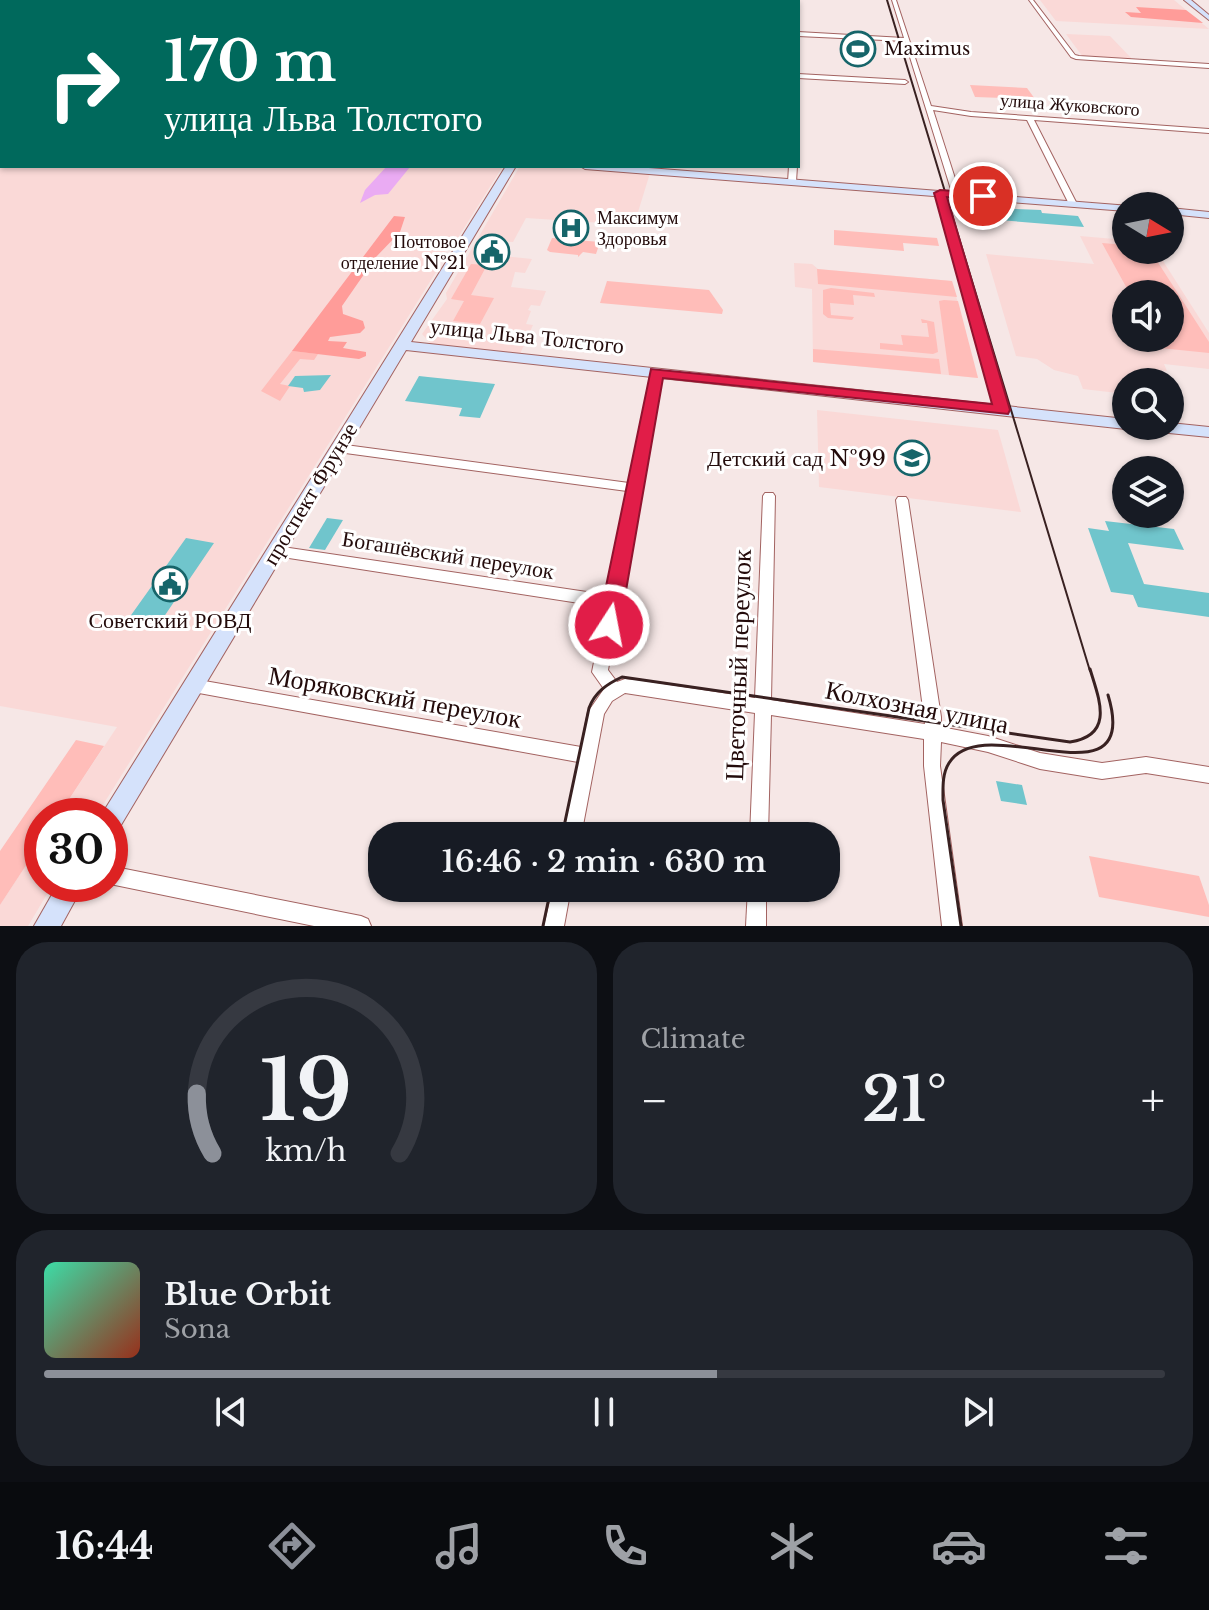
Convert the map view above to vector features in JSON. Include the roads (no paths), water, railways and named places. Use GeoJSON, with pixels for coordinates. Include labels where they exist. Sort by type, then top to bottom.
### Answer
{"type":"FeatureCollection","features":[{"type":"Feature","properties":{"kind":"street"},"geometry":{"type":"LineString","coordinates":[[894,0],[956,194]]}},
{"type":"Feature","properties":{"kind":"street"},"geometry":{"type":"LineString","coordinates":[[1031,0],[1073,56],[1209,66]]}},
{"type":"Feature","properties":{"kind":"street"},"geometry":{"type":"LineString","coordinates":[[1187,0],[1209,18]]}},
{"type":"Feature","properties":{"kind":"street"},"geometry":{"type":"LineString","coordinates":[[800,34],[907,40]]}},
{"type":"Feature","properties":{"kind":"street"},"geometry":{"type":"LineString","coordinates":[[800,76],[905,82]]}},
{"type":"Feature","properties":{"kind":"street","name":"улица Жуковского"},"geometry":{"type":"LineString","coordinates":[[929,108],[1030,119],[1209,131]]}},
{"type":"Feature","properties":{"kind":"street"},"geometry":{"type":"LineString","coordinates":[[1030,119],[1073,204]]}},
{"type":"Feature","properties":{"kind":"street","name":"проспект Фрунзе"},"geometry":{"type":"LineString","coordinates":[[125,798],[510,168]]}},
{"type":"Feature","properties":{"kind":"street"},"geometry":{"type":"LineString","coordinates":[[632,168],[1112,207]]}},
{"type":"Feature","properties":{"kind":"street"},"geometry":{"type":"LineString","coordinates":[[792,182],[793,168]]}},
{"type":"Feature","properties":{"kind":"street"},"geometry":{"type":"LineString","coordinates":[[940,193],[1002,410]]}},
{"type":"Feature","properties":{"kind":"street"},"geometry":{"type":"LineString","coordinates":[[1184,213],[1207,217]]}},
{"type":"Feature","properties":{"kind":"street","name":"улица Льва Толстого"},"geometry":{"type":"LineString","coordinates":[[401,345],[1112,422]]}},
{"type":"Feature","properties":{"kind":"street"},"geometry":{"type":"LineString","coordinates":[[575,822],[596,712],[600,703],[614,690],[600,672],[656,372]]}},
{"type":"Feature","properties":{"kind":"street"},"geometry":{"type":"LineString","coordinates":[[1184,430],[1209,432]]}},
{"type":"Feature","properties":{"kind":"street"},"geometry":{"type":"LineString","coordinates":[[338,448],[635,488]]}},
{"type":"Feature","properties":{"kind":"street","name":"Цветочный переулок"},"geometry":{"type":"LineString","coordinates":[[760,822],[769,496]]}},
{"type":"Feature","properties":{"kind":"street"},"geometry":{"type":"LineString","coordinates":[[902,500],[933,733],[932,766],[952,926]]}},
{"type":"Feature","properties":{"kind":"street","name":"Богашёвский переулок"},"geometry":{"type":"LineString","coordinates":[[276,551],[613,602]]}},
{"type":"Feature","properties":{"kind":"street","name":"Моряковский переулок"},"geometry":{"type":"LineString","coordinates":[[193,686],[588,756]]}},
{"type":"Feature","properties":{"kind":"street","name":"Колхозная улица"},"geometry":{"type":"LineString","coordinates":[[614,690],[637,687],[933,733],[988,744],[1040,761],[1102,771],[1146,765],[1209,775]]}},
{"type":"Feature","properties":{"kind":"street"},"geometry":{"type":"LineString","coordinates":[[128,879],[361,926]]}},
{"type":"Feature","properties":{"kind":"street"},"geometry":{"type":"LineString","coordinates":[[47,926],[61,902]]}},
{"type":"Feature","properties":{"kind":"street"},"geometry":{"type":"LineString","coordinates":[[554,926],[559,902]]}},
{"type":"Feature","properties":{"kind":"street"},"geometry":{"type":"LineString","coordinates":[[756,926],[757,902]]}},
{"type":"Feature","properties":{"kind":"tram line"},"geometry":{"type":"LineString","coordinates":[[887,0],[1090,671]]}},
{"type":"Feature","properties":{"kind":"tram line"},"geometry":{"type":"LineString","coordinates":[[565,822],[589,708],[602,689],[622,677],[1070,742],[1084,738],[1098,724],[1099,703],[1090,669]]}},
{"type":"Feature","properties":{"kind":"tram line"},"geometry":{"type":"LineString","coordinates":[[961,926],[943,800],[944,776],[949,763],[967,749],[993,745],[1082,752],[1103,746],[1113,729],[1108,695]]}},
{"type":"Feature","properties":{"kind":"tram line"},"geometry":{"type":"LineString","coordinates":[[543,926],[548,902]]}},
{"type":"Feature","properties":{"kind":"place","name":"Maximus"},"geometry":{"type":"Point","coordinates":[858,49]}},
{"type":"Feature","properties":{"kind":"place","name":"Максимум Здоровья"},"geometry":{"type":"Point","coordinates":[571,228]}},
{"type":"Feature","properties":{"kind":"place","name":"Почтовое отделение №21"},"geometry":{"type":"Point","coordinates":[492,252]}},
{"type":"Feature","properties":{"kind":"place","name":"Детский сад №99"},"geometry":{"type":"Point","coordinates":[912,458]}},
{"type":"Feature","properties":{"kind":"place","name":"Советский РОВД"},"geometry":{"type":"Point","coordinates":[170,584]}}]}
